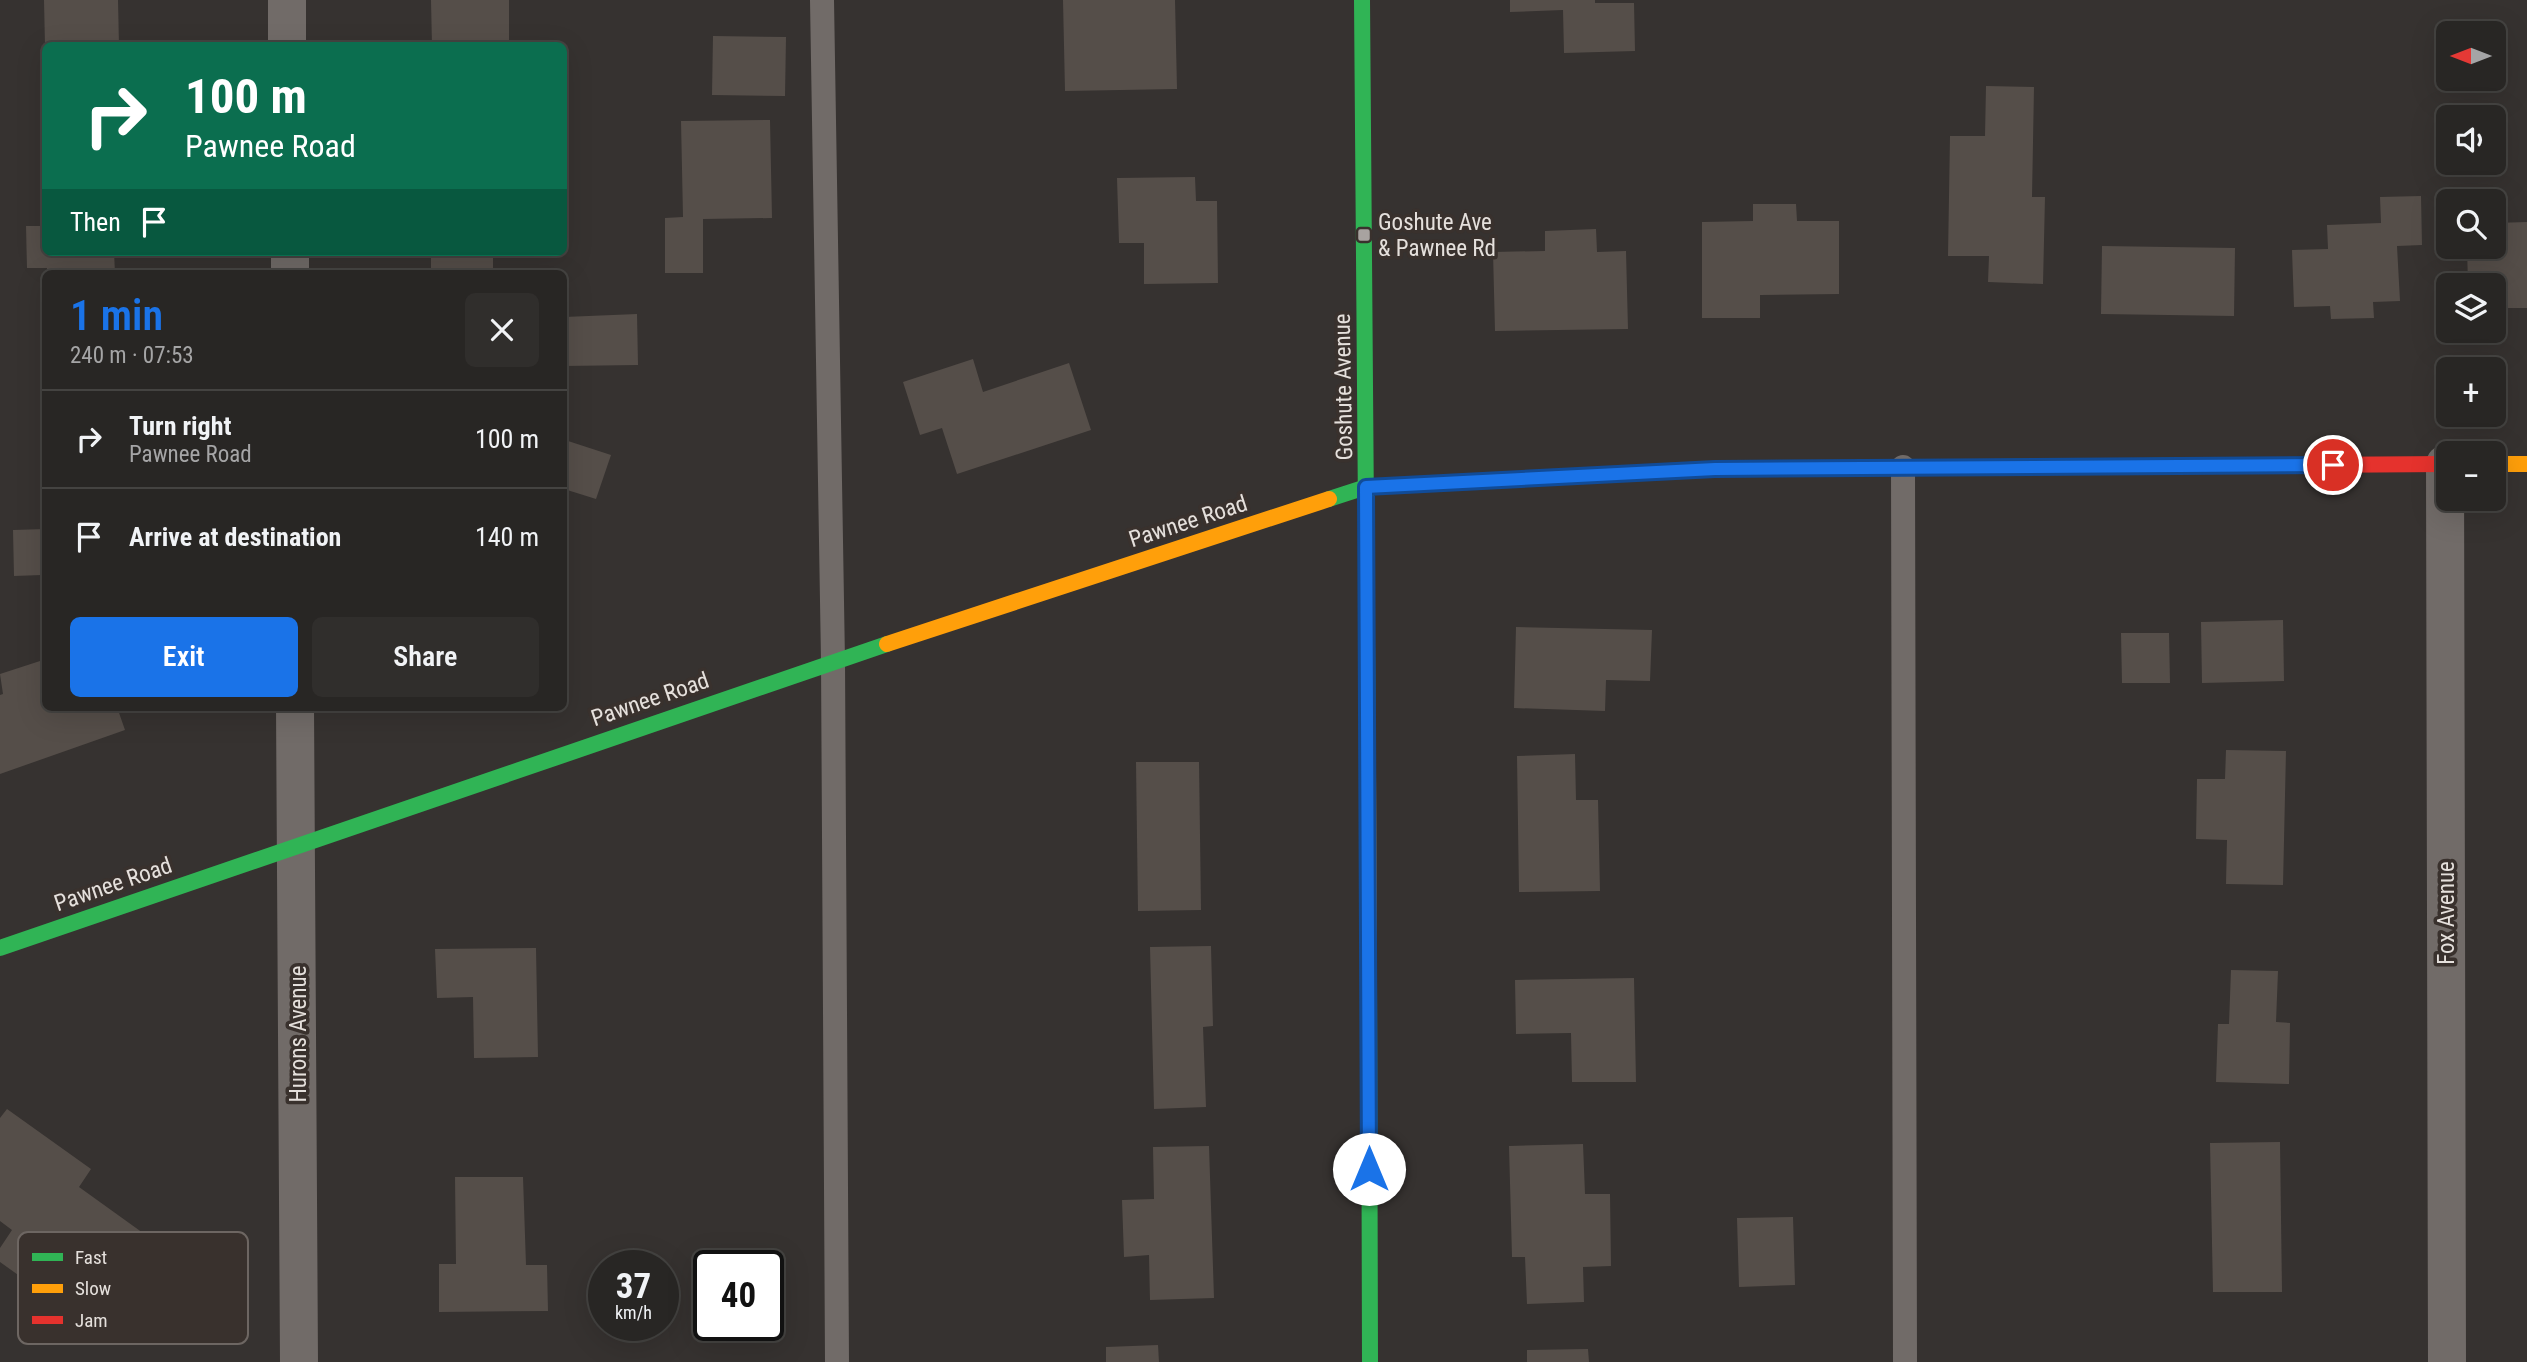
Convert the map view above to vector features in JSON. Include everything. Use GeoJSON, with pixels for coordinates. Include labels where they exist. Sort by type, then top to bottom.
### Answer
{"type":"FeatureCollection","features":[{"type":"Feature","properties":{"kind":"street"},"geometry":{"type":"LineString","coordinates":[[287,0],[287,42]]}},
{"type":"Feature","properties":{"kind":"street","name":"Goshute Avenue"},"geometry":{"type":"LineString","coordinates":[[1362,0],[1370,1362]]}},
{"type":"Feature","properties":{"kind":"street","name":"Pawnee Road"},"geometry":{"type":"LineString","coordinates":[[0,948],[834,660],[1366,487],[1715,469],[2436,464]]}},
{"type":"Feature","properties":{"kind":"street"},"geometry":{"type":"LineString","coordinates":[[2506,464],[2527,464]]}},
{"type":"Feature","properties":{"kind":"street","name":"Fox Avenue"},"geometry":{"type":"LineString","coordinates":[[2446,511],[2447,1362]]}},
{"type":"Feature","properties":{"kind":"street","name":"Hurons Avenue"},"geometry":{"type":"LineString","coordinates":[[295,711],[299,1362]]}},
{"type":"Feature","properties":{"kind":"lane"},"geometry":{"type":"LineString","coordinates":[[822,0],[834,660],[837,1362]]}},
{"type":"Feature","properties":{"kind":"lane"},"geometry":{"type":"LineString","coordinates":[[1903,467],[1905,1362]]}},
{"type":"Feature","properties":{"kind":"building"},"geometry":{"type":"Polygon","coordinates":[[[44,0],[118,0],[119,42],[45,42],[44,0]]]}},
{"type":"Feature","properties":{"kind":"building"},"geometry":{"type":"Polygon","coordinates":[[[431,0],[509,0],[509,42],[432,42],[431,0]]]}},
{"type":"Feature","properties":{"kind":"building"},"geometry":{"type":"Polygon","coordinates":[[[1063,0],[1175,0],[1177,89],[1065,91],[1063,0]]]}},
{"type":"Feature","properties":{"kind":"building"},"geometry":{"type":"Polygon","coordinates":[[[1510,0],[1634,3],[1635,51],[1564,53],[1563,10],[1510,12],[1510,0]]]}},
{"type":"Feature","properties":{"kind":"building"},"geometry":{"type":"Polygon","coordinates":[[[713,36],[786,37],[785,96],[712,95],[713,36]]]}},
{"type":"Feature","properties":{"kind":"building"},"geometry":{"type":"Polygon","coordinates":[[[1986,86],[2034,87],[2032,197],[2045,197],[2043,284],[1988,282],[1989,256],[1948,256],[1950,136],[1985,136],[1986,86]]]}},
{"type":"Feature","properties":{"kind":"building"},"geometry":{"type":"Polygon","coordinates":[[[770,120],[772,218],[703,219],[703,273],[665,273],[665,218],[683,217],[681,121],[770,120]]]}},
{"type":"Feature","properties":{"kind":"building"},"geometry":{"type":"Polygon","coordinates":[[[1195,177],[1196,201],[1217,201],[1218,283],[1144,284],[1144,243],[1119,243],[1117,178],[1195,177]]]}},
{"type":"Feature","properties":{"kind":"building"},"geometry":{"type":"Polygon","coordinates":[[[2421,196],[2422,245],[2397,246],[2400,301],[2373,302],[2374,318],[2331,319],[2330,306],[2294,307],[2292,250],[2328,249],[2327,225],[2381,223],[2380,197],[2421,196]]]}},
{"type":"Feature","properties":{"kind":"building"},"geometry":{"type":"Polygon","coordinates":[[[1753,204],[1796,204],[1797,221],[1839,221],[1839,294],[1760,295],[1760,318],[1702,318],[1702,222],[1753,221],[1753,204]]]}},
{"type":"Feature","properties":{"kind":"building"},"geometry":{"type":"Polygon","coordinates":[[[2527,222],[2527,308],[2506,308],[2506,273],[2468,273],[2467,259],[2506,259],[2506,223],[2527,222]]]}},
{"type":"Feature","properties":{"kind":"building"},"geometry":{"type":"Polygon","coordinates":[[[26,226],[42,226],[42,256],[114,256],[115,270],[27,268],[26,226]]]}},
{"type":"Feature","properties":{"kind":"building"},"geometry":{"type":"Polygon","coordinates":[[[1596,229],[1597,252],[1626,251],[1628,329],[1495,331],[1493,252],[1545,251],[1545,231],[1596,229]]]}},
{"type":"Feature","properties":{"kind":"building"},"geometry":{"type":"Polygon","coordinates":[[[2102,246],[2235,248],[2234,316],[2101,314],[2102,246]]]}},
{"type":"Feature","properties":{"kind":"building"},"geometry":{"type":"Polygon","coordinates":[[[431,256],[493,256],[493,270],[431,270],[431,256]]]}},
{"type":"Feature","properties":{"kind":"building"},"geometry":{"type":"Polygon","coordinates":[[[637,314],[638,365],[567,366],[567,317],[637,314]]]}},
{"type":"Feature","properties":{"kind":"building"},"geometry":{"type":"Polygon","coordinates":[[[973,359],[983,392],[1069,363],[1091,430],[957,474],[942,428],[920,435],[903,382],[973,359]]]}},
{"type":"Feature","properties":{"kind":"building"},"geometry":{"type":"Polygon","coordinates":[[[567,441],[611,455],[596,499],[567,490],[567,441]]]}},
{"type":"Feature","properties":{"kind":"building"},"geometry":{"type":"Polygon","coordinates":[[[42,529],[42,575],[14,576],[13,530],[42,529]]]}},
{"type":"Feature","properties":{"kind":"building"},"geometry":{"type":"Polygon","coordinates":[[[2283,620],[2284,681],[2202,683],[2201,622],[2283,620]]]}},
{"type":"Feature","properties":{"kind":"building"},"geometry":{"type":"Polygon","coordinates":[[[1516,627],[1652,630],[1650,681],[1606,680],[1605,711],[1514,708],[1516,627]]]}},
{"type":"Feature","properties":{"kind":"building"},"geometry":{"type":"Polygon","coordinates":[[[2121,633],[2169,633],[2170,683],[2122,683],[2121,633]]]}},
{"type":"Feature","properties":{"kind":"building"},"geometry":{"type":"Polygon","coordinates":[[[40,661],[42,711],[118,711],[125,730],[0,774],[0,695],[3,694],[0,674],[40,661]]]}},
{"type":"Feature","properties":{"kind":"building"},"geometry":{"type":"Polygon","coordinates":[[[2226,750],[2286,751],[2283,885],[2226,884],[2227,840],[2196,839],[2197,779],[2225,779],[2226,750]]]}},
{"type":"Feature","properties":{"kind":"building"},"geometry":{"type":"Polygon","coordinates":[[[1575,754],[1576,800],[1598,800],[1600,891],[1519,892],[1517,756],[1575,754]]]}},
{"type":"Feature","properties":{"kind":"building"},"geometry":{"type":"Polygon","coordinates":[[[1136,762],[1199,762],[1201,910],[1138,911],[1136,762]]]}},
{"type":"Feature","properties":{"kind":"building"},"geometry":{"type":"Polygon","coordinates":[[[1211,946],[1213,1026],[1203,1027],[1206,1107],[1154,1109],[1150,947],[1211,946]]]}},
{"type":"Feature","properties":{"kind":"building"},"geometry":{"type":"Polygon","coordinates":[[[536,948],[538,1057],[474,1058],[473,997],[437,998],[435,949],[536,948]]]}},
{"type":"Feature","properties":{"kind":"building"},"geometry":{"type":"Polygon","coordinates":[[[2231,970],[2278,971],[2276,1022],[2290,1023],[2289,1084],[2216,1082],[2218,1024],[2229,1024],[2231,970]]]}},
{"type":"Feature","properties":{"kind":"building"},"geometry":{"type":"Polygon","coordinates":[[[1634,978],[1636,1082],[1572,1082],[1571,1033],[1516,1034],[1515,980],[1634,978]]]}},
{"type":"Feature","properties":{"kind":"building"},"geometry":{"type":"Polygon","coordinates":[[[7,1109],[91,1169],[79,1187],[142,1232],[18,1232],[18,1275],[0,1262],[0,1248],[12,1230],[0,1221],[0,1118],[7,1109]]]}},
{"type":"Feature","properties":{"kind":"building"},"geometry":{"type":"Polygon","coordinates":[[[2280,1142],[2282,1292],[2213,1292],[2210,1143],[2280,1142]]]}},
{"type":"Feature","properties":{"kind":"building"},"geometry":{"type":"Polygon","coordinates":[[[1583,1144],[1585,1194],[1610,1194],[1611,1266],[1583,1267],[1584,1302],[1527,1304],[1525,1257],[1512,1257],[1509,1146],[1583,1144]]]}},
{"type":"Feature","properties":{"kind":"building"},"geometry":{"type":"Polygon","coordinates":[[[1209,1146],[1214,1298],[1150,1300],[1149,1255],[1124,1257],[1122,1200],[1154,1199],[1153,1147],[1209,1146]]]}},
{"type":"Feature","properties":{"kind":"building"},"geometry":{"type":"Polygon","coordinates":[[[455,1177],[523,1177],[526,1265],[547,1265],[548,1311],[439,1312],[439,1264],[456,1264],[455,1177]]]}},
{"type":"Feature","properties":{"kind":"building"},"geometry":{"type":"Polygon","coordinates":[[[1793,1217],[1795,1285],[1739,1287],[1737,1218],[1793,1217]]]}},
{"type":"Feature","properties":{"kind":"building"},"geometry":{"type":"Polygon","coordinates":[[[1158,1345],[1159,1362],[1106,1362],[1106,1347],[1158,1345]]]}},
{"type":"Feature","properties":{"kind":"building"},"geometry":{"type":"Polygon","coordinates":[[[1588,1349],[1589,1362],[1527,1362],[1527,1350],[1588,1349]]]}},
{"type":"Feature","properties":{"kind":"traffic: fast"},"geometry":{"type":"LineString","coordinates":[[1362,0],[1368,771]]}},
{"type":"Feature","properties":{"kind":"traffic: fast"},"geometry":{"type":"LineString","coordinates":[[1329,499],[1366,487],[1715,469],[2305,465]]}},
{"type":"Feature","properties":{"kind":"traffic: fast"},"geometry":{"type":"LineString","coordinates":[[0,948],[887,644]]}},
{"type":"Feature","properties":{"kind":"traffic: fast"},"geometry":{"type":"LineString","coordinates":[[1369,981],[1370,1362]]}},
{"type":"Feature","properties":{"kind":"traffic: slow"},"geometry":{"type":"LineString","coordinates":[[2506,464],[2527,464]]}},
{"type":"Feature","properties":{"kind":"traffic: slow"},"geometry":{"type":"LineString","coordinates":[[887,644],[1329,499]]}},
{"type":"Feature","properties":{"kind":"traffic: slow"},"geometry":{"type":"LineString","coordinates":[[1368,771],[1369,981]]}},
{"type":"Feature","properties":{"kind":"traffic: jam"},"geometry":{"type":"LineString","coordinates":[[2305,465],[2436,464]]}},
{"type":"Feature","properties":{"kind":"place","name":"Goshute Ave & Pawnee Rd"},"geometry":{"type":"Point","coordinates":[1364,235]}},
{"type":"Feature","properties":{"kind":"route"},"geometry":{"type":"LineString","coordinates":[[1369,1169],[1366,487],[1715,469],[2333,465]]}}]}
